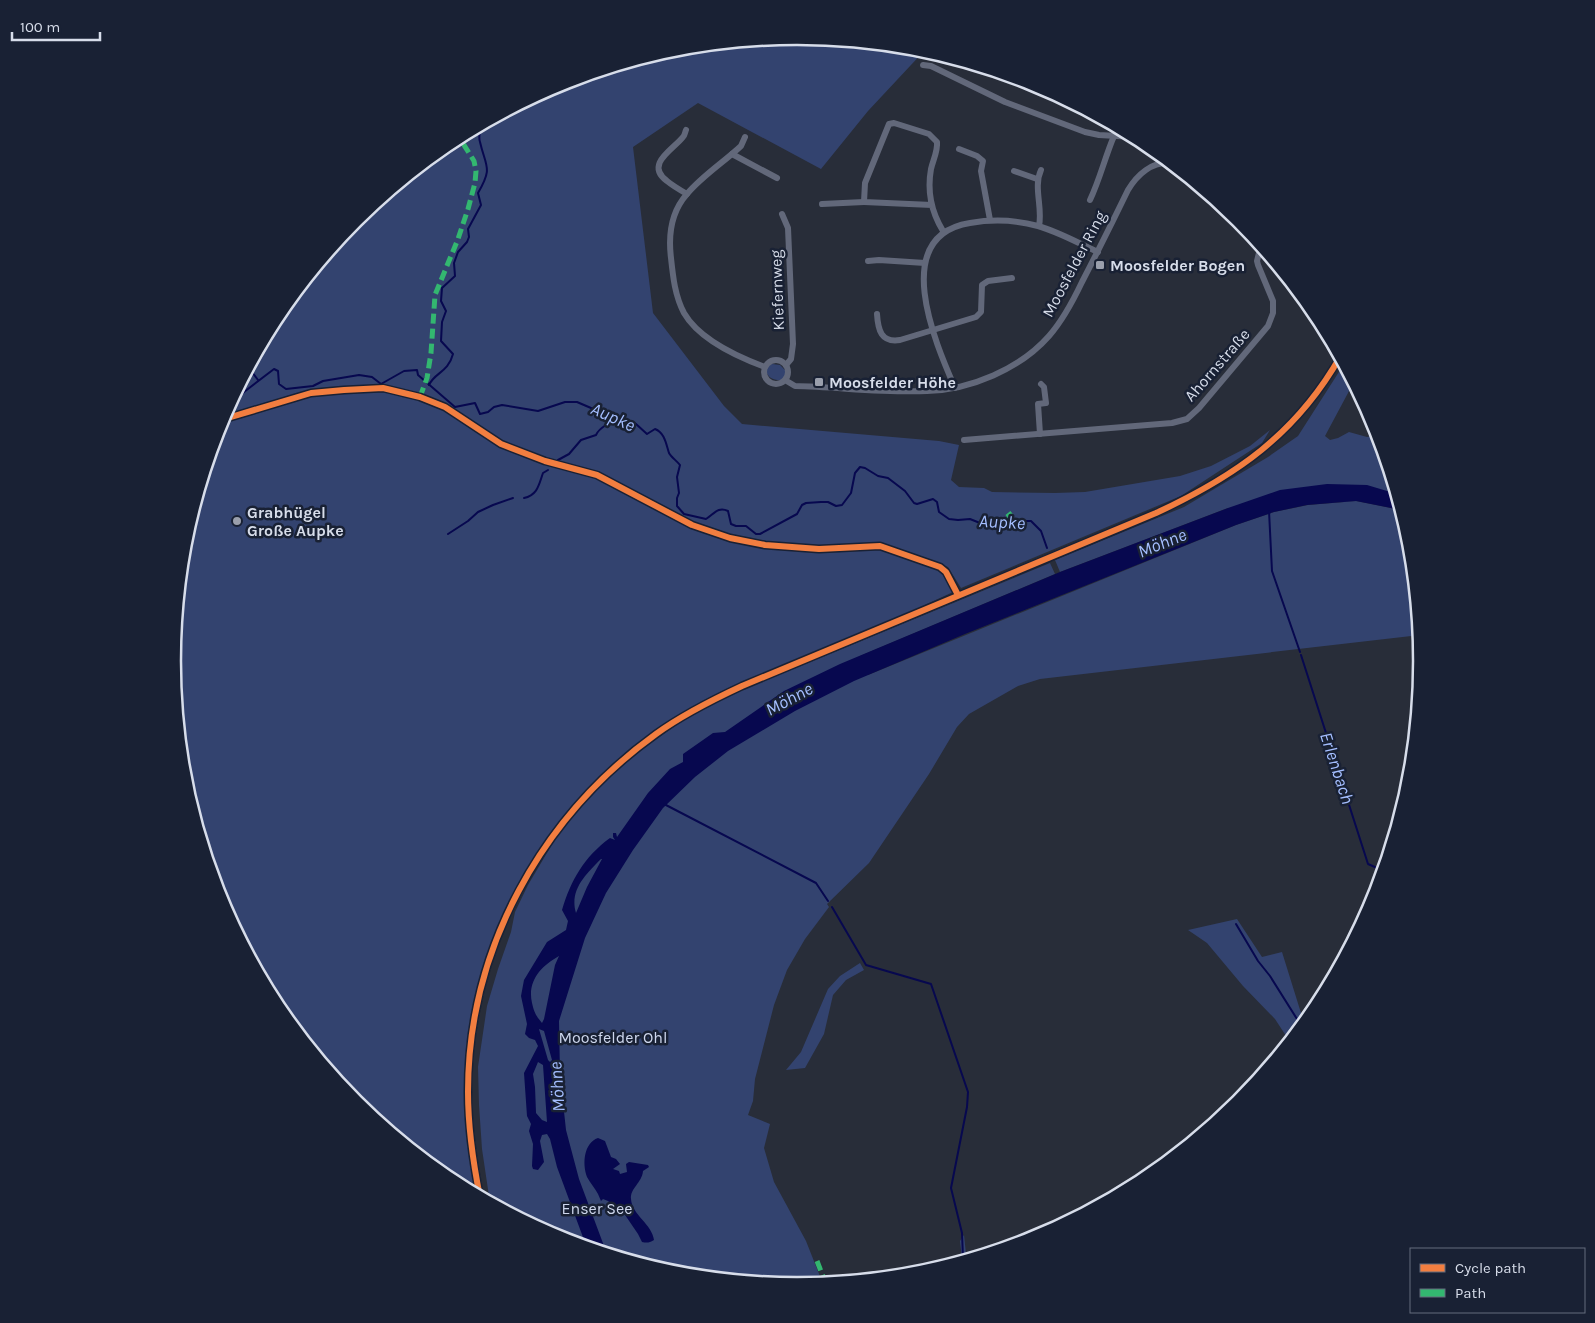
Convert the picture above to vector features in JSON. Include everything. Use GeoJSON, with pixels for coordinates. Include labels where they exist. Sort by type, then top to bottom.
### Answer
{"type":"FeatureCollection","features":[{"type":"Feature","properties":{"kind":"main road"},"geometry":{"type":"LineString","coordinates":[[478,1188],[471,1147],[468,1091],[474,1025],[488,962],[505,919],[525,878],[549,841],[597,783],[626,756],[657,733],[705,704],[742,686],[1149,516],[1217,482],[1247,462],[1284,431],[1313,398],[1336,363]]}},
{"type":"Feature","properties":{"kind":"street"},"geometry":{"type":"LineString","coordinates":[[923,65],[931,66],[1005,102],[1077,129],[1099,135],[1119,136]]}},
{"type":"Feature","properties":{"kind":"street"},"geometry":{"type":"LineString","coordinates":[[864,202],[865,183],[889,124],[894,123],[929,134],[937,142],[937,151],[930,178],[932,205],[943,231]]}},
{"type":"Feature","properties":{"kind":"street"},"geometry":{"type":"LineString","coordinates":[[686,130],[683,137],[662,157],[659,167],[663,178],[687,194]]}},
{"type":"Feature","properties":{"kind":"street"},"geometry":{"type":"LineString","coordinates":[[745,136],[742,146],[687,194],[674,216],[670,231],[672,273],[680,303],[691,322],[719,346],[765,368],[769,362],[775,360],[786,364],[789,374],[786,380]]}},
{"type":"Feature","properties":{"kind":"street"},"geometry":{"type":"LineString","coordinates":[[1090,200],[1100,179],[1100,172],[1114,136]]}},
{"type":"Feature","properties":{"kind":"street"},"geometry":{"type":"LineString","coordinates":[[959,149],[977,156],[983,161],[981,171],[990,220]]}},
{"type":"Feature","properties":{"kind":"street"},"geometry":{"type":"LineString","coordinates":[[732,154],[777,178]]}},
{"type":"Feature","properties":{"kind":"street","name":"Moosfelder Ring"},"geometry":{"type":"LineString","coordinates":[[765,368],[765,376],[768,381],[777,384],[786,380],[795,386],[886,391],[928,391],[954,388],[1001,371],[1035,350],[1048,337],[1062,318],[1098,252],[1128,190],[1136,178],[1148,168],[1161,163]]}},
{"type":"Feature","properties":{"kind":"street"},"geometry":{"type":"LineString","coordinates":[[1039,226],[1037,178],[1041,170]]}},
{"type":"Feature","properties":{"kind":"street"},"geometry":{"type":"LineString","coordinates":[[1014,171],[1037,178]]}},
{"type":"Feature","properties":{"kind":"street"},"geometry":{"type":"LineString","coordinates":[[822,204],[864,202],[932,205]]}},
{"type":"Feature","properties":{"kind":"street","name":"Kiefernweg"},"geometry":{"type":"LineString","coordinates":[[782,214],[788,228],[793,323],[792,355],[786,364]]}},
{"type":"Feature","properties":{"kind":"street"},"geometry":{"type":"LineString","coordinates":[[954,388],[934,338],[923,285],[925,263],[929,252],[943,231],[964,224],[990,220],[1024,223],[1039,226],[1060,234],[1098,252]]}},
{"type":"Feature","properties":{"kind":"street","name":"Ahornstraße"},"geometry":{"type":"LineString","coordinates":[[964,440],[1172,424],[1192,415],[1258,338],[1271,320],[1273,301],[1258,266],[1259,253]]}},
{"type":"Feature","properties":{"kind":"street"},"geometry":{"type":"LineString","coordinates":[[868,261],[925,263]]}},
{"type":"Feature","properties":{"kind":"street"},"geometry":{"type":"LineString","coordinates":[[877,314],[880,330],[889,340],[900,340],[980,315],[982,285],[988,282],[1012,278]]}},
{"type":"Feature","properties":{"kind":"street"},"geometry":{"type":"LineString","coordinates":[[1040,434],[1038,404],[1046,403],[1044,387],[1041,384]]}},
{"type":"Feature","properties":{"kind":"green space"},"geometry":{"type":"Polygon","coordinates":[[[757,46],[838,46],[878,50],[918,57],[868,111],[821,169],[698,103],[633,147],[653,313],[724,406],[742,424],[939,441],[959,445],[951,480],[959,487],[984,488],[992,492],[1085,492],[1180,476],[1211,466],[1250,446],[1270,430],[1262,443],[1181,496],[961,588],[948,567],[890,546],[943,571],[953,592],[856,637],[741,685],[657,733],[572,811],[505,919],[481,990],[468,1091],[479,1189],[422,1151],[391,1125],[334,1068],[308,1037],[264,970],[228,897],[214,860],[202,821],[186,742],[182,702],[182,621],[186,581],[202,502],[228,426],[264,353],[285,319],[308,286],[334,255],[391,198],[422,172],[489,128],[562,92],[599,78],[638,66],[717,50],[757,46]]]}},
{"type":"Feature","properties":{"kind":"green space"},"geometry":{"type":"Polygon","coordinates":[[[772,364],[780,365],[785,370],[785,377],[782,380],[774,379],[768,375],[766,370],[772,364]]]}},
{"type":"Feature","properties":{"kind":"green space"},"geometry":{"type":"Polygon","coordinates":[[[1340,370],[1350,389],[1325,436],[1330,440],[1349,432],[1371,436],[1392,499],[1228,508],[1060,572],[1055,560],[1184,507],[1268,457],[1298,436],[1340,370]]]}},
{"type":"Feature","properties":{"kind":"green space"},"geometry":{"type":"Polygon","coordinates":[[[1356,501],[1395,510],[1409,581],[1413,636],[1040,679],[1018,686],[969,714],[957,727],[929,774],[869,863],[827,904],[829,907],[805,939],[787,970],[774,1005],[755,1079],[753,1101],[748,1115],[770,1124],[764,1148],[774,1182],[806,1241],[820,1277],[757,1277],[717,1273],[638,1257],[562,1231],[489,1195],[482,1149],[478,1067],[487,1006],[511,932],[515,912],[528,885],[557,836],[595,788],[648,745],[706,707],[1050,563],[1055,574],[860,656],[868,675],[1236,525],[1274,512],[1308,505],[1356,501]]]}},
{"type":"Feature","properties":{"kind":"green space"},"geometry":{"type":"Polygon","coordinates":[[[1237,919],[1262,957],[1282,952],[1303,1015],[1287,1037],[1275,1019],[1243,986],[1207,943],[1188,930],[1237,919]]]}},
{"type":"Feature","properties":{"kind":"green space"},"geometry":{"type":"Polygon","coordinates":[[[860,963],[864,970],[846,980],[833,995],[824,1034],[805,1068],[786,1070],[801,1052],[828,989],[840,976],[860,963]]]}},
{"type":"Feature","properties":{"kind":"green space"},"geometry":{"type":"Polygon","coordinates":[[[964,1235],[966,1254],[962,1256],[960,1241],[964,1235]]]}},
{"type":"Feature","properties":{"kind":"water","name":"Möhne"},"geometry":{"type":"Polygon","coordinates":[[[1327,484],[1367,485],[1390,492],[1395,510],[1356,501],[1307,505],[1274,512],[1236,525],[965,634],[854,681],[795,711],[728,751],[695,777],[663,808],[633,850],[606,893],[585,938],[559,1021],[560,1075],[566,1130],[579,1179],[604,1247],[584,1239],[547,1134],[542,1135],[540,1141],[544,1162],[538,1170],[533,1169],[532,1166],[533,1144],[529,1131],[531,1124],[527,1116],[524,1073],[538,1046],[535,1040],[525,1034],[527,1024],[521,996],[524,980],[547,942],[566,930],[568,921],[562,910],[574,879],[593,853],[610,838],[615,840],[613,833],[616,833],[617,837],[648,793],[670,769],[683,762],[683,754],[713,733],[725,732],[784,691],[840,664],[1060,572],[1280,490],[1327,484]],[[602,859],[580,883],[575,897],[576,913],[602,859]],[[559,956],[541,969],[532,988],[532,1003],[542,1023],[555,965],[559,956]],[[539,1029],[550,1062],[552,1060],[544,1031],[539,1029]],[[538,1062],[533,1074],[536,1113],[542,1120],[547,1122],[543,1065],[538,1062]]]}},
{"type":"Feature","properties":{"kind":"water"},"geometry":{"type":"Polygon","coordinates":[[[598,1138],[605,1141],[611,1157],[620,1164],[613,1169],[619,1171],[620,1174],[627,1172],[626,1164],[629,1162],[648,1165],[649,1167],[643,1171],[641,1179],[632,1192],[631,1199],[632,1205],[650,1229],[654,1240],[642,1242],[621,1209],[603,1199],[601,1201],[587,1177],[585,1172],[585,1154],[590,1144],[598,1138]]]}},
{"type":"Feature","properties":{"kind":"waterway"},"geometry":{"type":"LineString","coordinates":[[429,385],[445,369],[453,354],[441,341],[442,322],[446,311],[441,301],[442,288],[455,276],[454,263],[458,252],[467,242],[469,237],[468,229],[481,205],[478,193],[483,184],[487,168],[479,140],[480,134]]}},
{"type":"Feature","properties":{"kind":"waterway","name":"Aupke"},"geometry":{"type":"LineString","coordinates":[[243,393],[274,369],[278,371],[279,384],[286,389],[313,386],[323,381],[359,375],[372,377],[381,384],[404,371],[417,370],[418,375],[455,407],[475,403],[480,414],[502,405],[538,411],[565,402],[577,402],[619,420],[636,424],[647,434],[655,429],[663,436],[669,453],[680,465],[677,477],[679,493],[677,506],[684,514],[706,519],[716,511],[725,510],[728,511],[731,524],[746,526],[756,534],[760,534],[797,514],[802,505],[806,503],[828,502],[836,506],[842,505],[851,493],[855,473],[860,467],[878,476],[888,478],[905,491],[914,503],[917,504],[933,499],[937,502],[939,512],[949,519],[970,519],[980,523],[993,520],[1010,524],[1020,521],[1031,521],[1041,531],[1047,548]]}},
{"type":"Feature","properties":{"kind":"waterway"},"geometry":{"type":"LineString","coordinates":[[253,374],[258,380]]}},
{"type":"Feature","properties":{"kind":"waterway"},"geometry":{"type":"LineString","coordinates":[[558,460],[569,454],[581,440],[596,435],[606,425],[619,420]]}},
{"type":"Feature","properties":{"kind":"waterway"},"geometry":{"type":"LineString","coordinates":[[524,498],[529,497],[535,492],[543,473],[548,470]]}},
{"type":"Feature","properties":{"kind":"waterway"},"geometry":{"type":"LineString","coordinates":[[448,534],[478,512],[513,498]]}},
{"type":"Feature","properties":{"kind":"waterway","name":"Erlenbach"},"geometry":{"type":"LineString","coordinates":[[1269,511],[1272,571],[1300,652]]}},
{"type":"Feature","properties":{"kind":"waterway","name":"Erlenbach"},"geometry":{"type":"LineString","coordinates":[[1301,655],[1368,864],[1378,868]]}},
{"type":"Feature","properties":{"kind":"waterway"},"geometry":{"type":"LineString","coordinates":[[664,804],[816,883],[828,901]]}},
{"type":"Feature","properties":{"kind":"waterway"},"geometry":{"type":"LineString","coordinates":[[832,907],[866,965],[931,984],[968,1092],[967,1107],[951,1188],[962,1233],[963,1255]]}},
{"type":"Feature","properties":{"kind":"waterway"},"geometry":{"type":"LineString","coordinates":[[1236,924],[1298,1021]]}},
{"type":"Feature","properties":{"kind":"marked path"},"geometry":{"type":"LineString","coordinates":[[420,397],[427,378],[431,353],[435,295],[458,239],[475,183],[476,171],[474,161],[463,144]]}},
{"type":"Feature","properties":{"kind":"marked path"},"geometry":{"type":"LineString","coordinates":[[1007,517],[1012,513]]}},
{"type":"Feature","properties":{"kind":"marked path"},"geometry":{"type":"LineString","coordinates":[[817,1261],[823,1277]]}},
{"type":"Feature","properties":{"kind":"cycle path"},"geometry":{"type":"LineString","coordinates":[[478,1188],[471,1145],[468,1092],[471,1039],[481,987],[497,938],[519,890],[546,846],[578,805],[615,767],[676,720],[731,691],[1156,513],[1212,484],[1238,468],[1284,430],[1304,409],[1336,363]]}},
{"type":"Feature","properties":{"kind":"cycle path"},"geometry":{"type":"LineString","coordinates":[[232,417],[311,393],[383,388],[420,397],[445,407],[501,444],[545,461],[597,475],[692,525],[730,538],[765,545],[819,549],[880,546],[940,567],[946,572],[958,595]]}},
{"type":"Feature","properties":{"kind":"place","name":"Moosfelder Bogen"},"geometry":{"type":"Point","coordinates":[1100,265]}},
{"type":"Feature","properties":{"kind":"place","name":"Moosfelder Höhe"},"geometry":{"type":"Point","coordinates":[819,382]}},
{"type":"Feature","properties":{"kind":"place","name":"Grabhügel Große Aupke"},"geometry":{"type":"Point","coordinates":[237,521]}},
{"type":"Feature","properties":{"kind":"park label","name":"Moosfelder Ohl"},"geometry":{"type":"Point","coordinates":[613,1037]}},
{"type":"Feature","properties":{"kind":"park label","name":"Enser See"},"geometry":{"type":"Point","coordinates":[597,1208]}}]}
